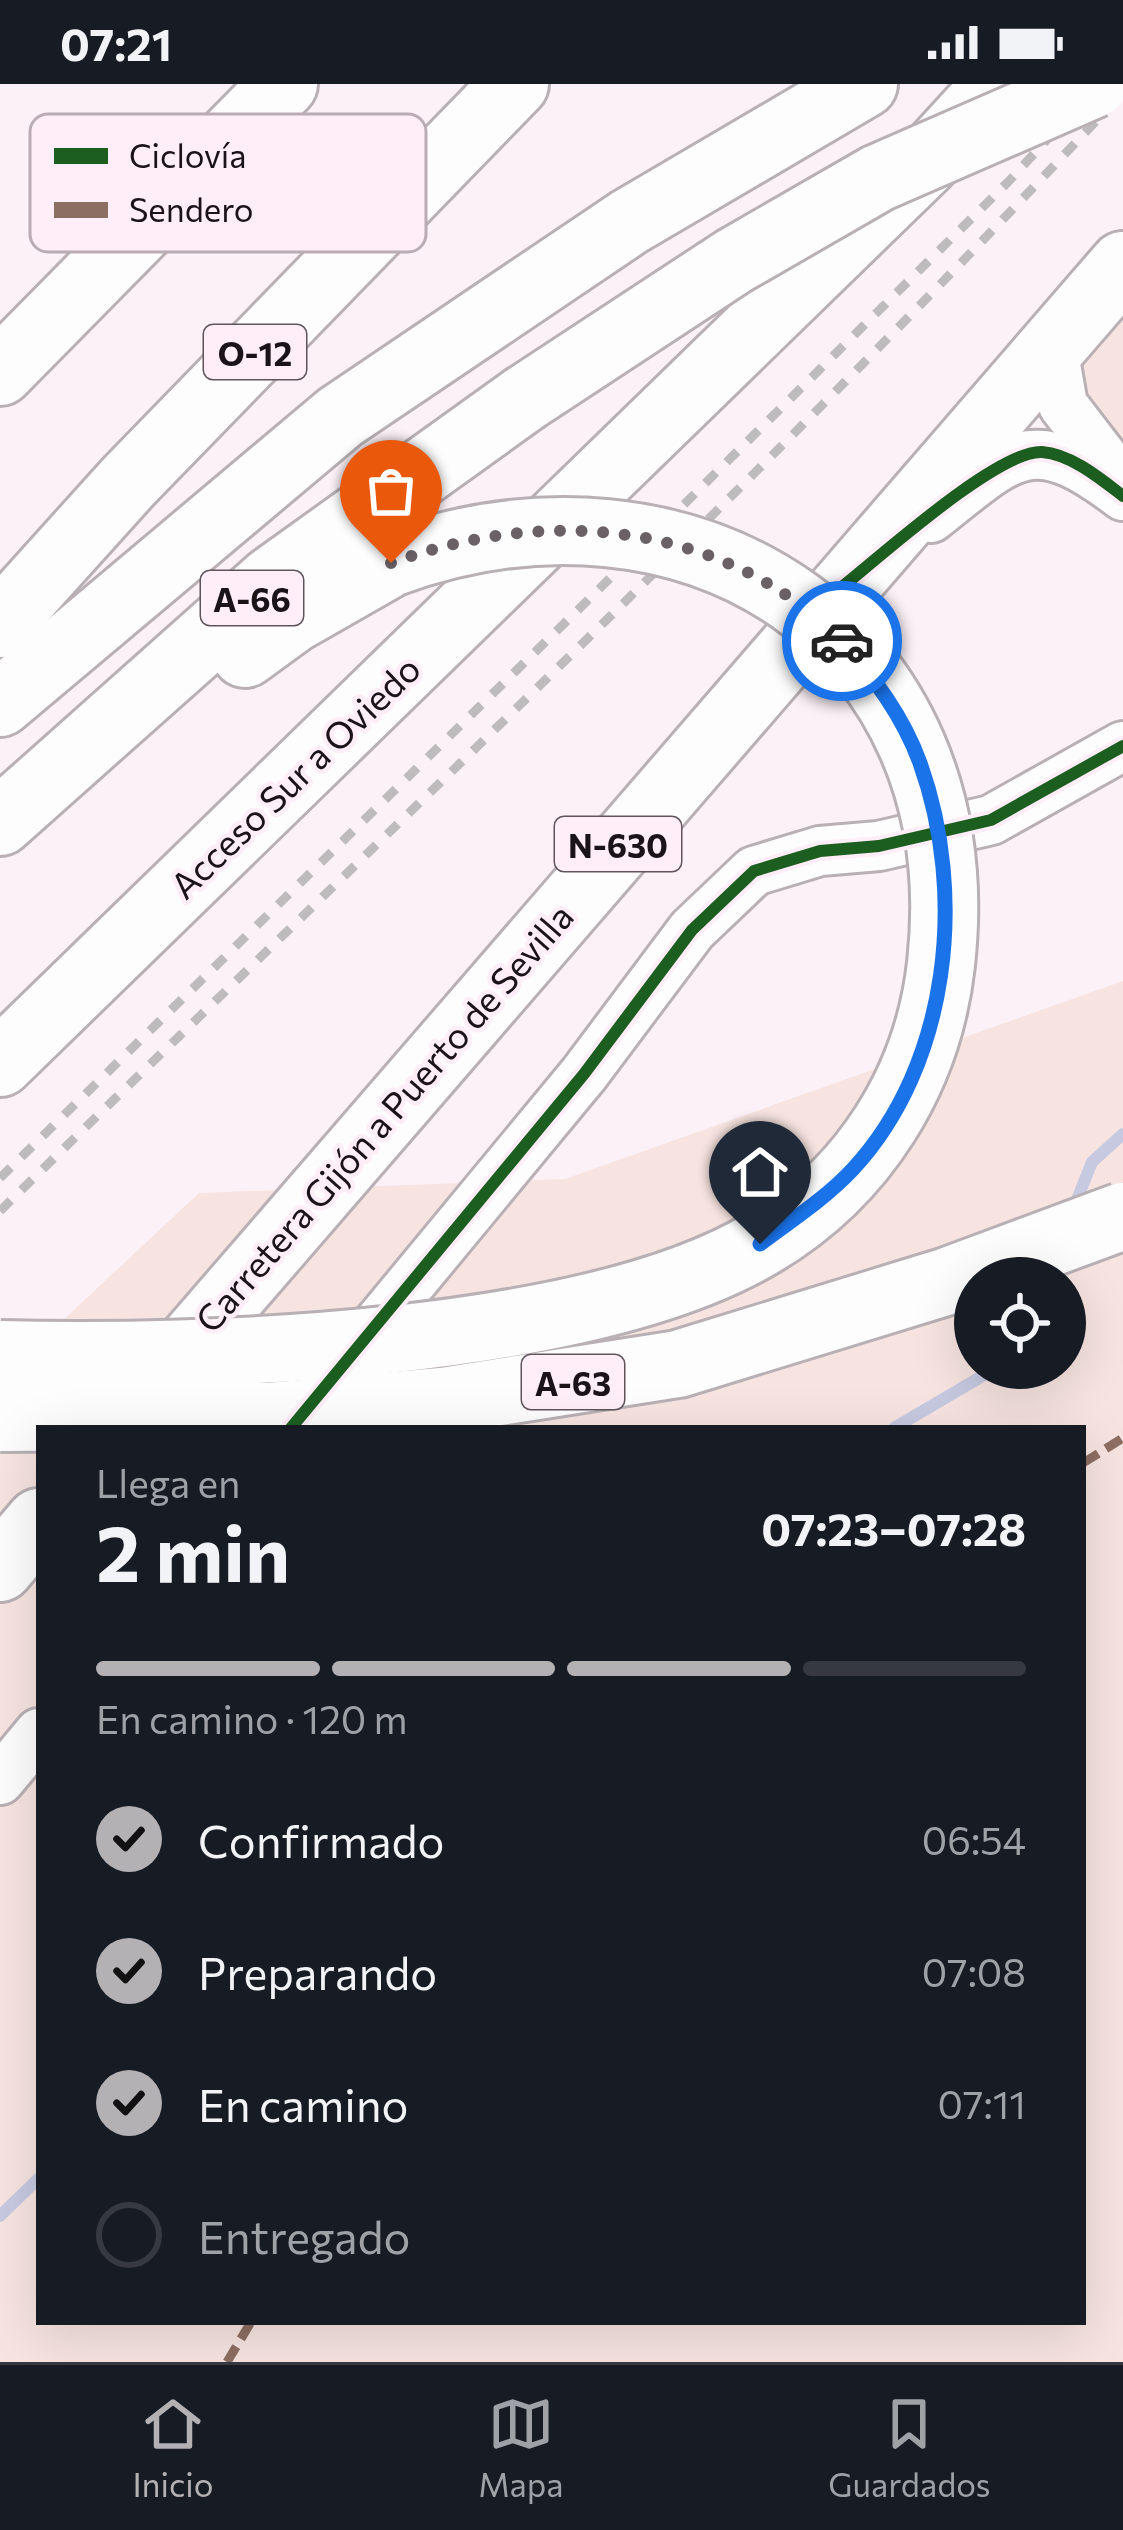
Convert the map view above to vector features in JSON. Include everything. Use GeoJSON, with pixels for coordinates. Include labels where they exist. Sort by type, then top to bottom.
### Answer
{"type":"FeatureCollection","features":[{"type":"Feature","properties":{"kind":"highway"},"geometry":{"type":"LineString","coordinates":[[254,114],[284,84]]}},
{"type":"Feature","properties":{"kind":"highway","name":"O-12"},"geometry":{"type":"LineString","coordinates":[[426,176],[515,84]]}},
{"type":"Feature","properties":{"kind":"highway","name":"A-66"},"geometry":{"type":"LineString","coordinates":[[0,703],[232,503],[340,417],[629,222],[864,84]]}},
{"type":"Feature","properties":{"kind":"highway","name":"Acceso Sur a Oviedo"},"geometry":{"type":"LineString","coordinates":[[0,1063],[873,214],[998,84]]}},
{"type":"Feature","properties":{"kind":"highway","name":"A-66"},"geometry":{"type":"LineString","coordinates":[[0,822],[272,580],[524,399],[734,261],[878,178],[1094,84]]}},
{"type":"Feature","properties":{"kind":"highway"},"geometry":{"type":"LineString","coordinates":[[0,372],[118,252]]}},
{"type":"Feature","properties":{"kind":"highway","name":"O-12"},"geometry":{"type":"LineString","coordinates":[[0,625],[128,482],[352,252]]}},
{"type":"Feature","properties":{"kind":"highway","name":"Carretera Gijón a Puerto de Sevilla"},"geometry":{"type":"LineString","coordinates":[[121,1425],[1123,265]]}},
{"type":"Feature","properties":{"kind":"highway"},"geometry":{"type":"LineString","coordinates":[[0,871],[210,679],[293,619],[391,563],[438,546],[529,530],[633,533],[676,542],[762,580],[838,636],[897,712],[920,762],[940,846],[945,909],[940,975],[927,1035],[906,1087],[854,1168],[814,1205],[760,1244],[635,1293],[574,1310],[408,1334],[257,1347],[0,1354]]}},
{"type":"Feature","properties":{"kind":"highway","name":"A-63"},"geometry":{"type":"LineString","coordinates":[[0,1418],[270,1416],[442,1401],[678,1364],[948,1281],[1123,1216]]}},
{"type":"Feature","properties":{"kind":"highway"},"geometry":{"type":"LineString","coordinates":[[0,1568],[36,1526]]}},
{"type":"Feature","properties":{"kind":"street"},"geometry":{"type":"LineString","coordinates":[[1053,348],[1063,405],[1123,483]]}},
{"type":"Feature","properties":{"kind":"street"},"geometry":{"type":"LineString","coordinates":[[842,587],[1007,458],[1043,452],[1090,470],[1123,496]]}},
{"type":"Feature","properties":{"kind":"street"},"geometry":{"type":"LineString","coordinates":[[293,1425],[584,1074],[692,930],[754,871],[820,851],[879,847],[991,820],[1123,746]]}},
{"type":"Feature","properties":{"kind":"street"},"geometry":{"type":"LineString","coordinates":[[0,1780],[36,1737]]}},
{"type":"Feature","properties":{"kind":"shaded area"},"geometry":{"type":"Polygon","coordinates":[[[1123,304],[1123,451],[1092,410],[1081,377],[1091,345],[1123,304]]]}},
{"type":"Feature","properties":{"kind":"shaded area"},"geometry":{"type":"Polygon","coordinates":[[[1123,981],[1123,2362],[0,2362],[0,1379],[199,1193],[565,1179],[1123,981]]]}},
{"type":"Feature","properties":{"kind":"waterway"},"geometry":{"type":"LineString","coordinates":[[1072,1212],[1092,1162],[1123,1134]]}},
{"type":"Feature","properties":{"kind":"waterway"},"geometry":{"type":"LineString","coordinates":[[899,1425],[960,1389]]}},
{"type":"Feature","properties":{"kind":"waterway"},"geometry":{"type":"LineString","coordinates":[[0,2216],[36,2181]]}},
{"type":"Feature","properties":{"kind":"railway"},"geometry":{"type":"LineString","coordinates":[[0,1178],[1009,181],[1098,84]]}},
{"type":"Feature","properties":{"kind":"railway"},"geometry":{"type":"LineString","coordinates":[[0,1211],[709,519],[1123,92]]}},
{"type":"Feature","properties":{"kind":"marked path"},"geometry":{"type":"LineString","coordinates":[[1086,1461],[1123,1438]]}},
{"type":"Feature","properties":{"kind":"marked path"},"geometry":{"type":"LineString","coordinates":[[227,2362],[249,2325]]}},
{"type":"Feature","properties":{"kind":"cycle path"},"geometry":{"type":"LineString","coordinates":[[842,587],[970,486],[1022,456],[1042,452],[1064,457],[1123,496]]}},
{"type":"Feature","properties":{"kind":"cycle path"},"geometry":{"type":"LineString","coordinates":[[293,1425],[584,1074],[692,930],[754,871],[820,851],[879,846],[991,820],[1123,746]]}},
{"type":"Feature","properties":{"kind":"way so far"},"geometry":{"type":"LineString","coordinates":[[391,563],[438,546],[529,530],[633,533],[676,542],[762,580],[842,641]]}},
{"type":"Feature","properties":{"kind":"route"},"geometry":{"type":"LineString","coordinates":[[760,1244],[814,1205],[854,1168],[872,1143],[916,1064],[940,975],[944,880],[920,762],[897,712],[842,641]]}}]}
